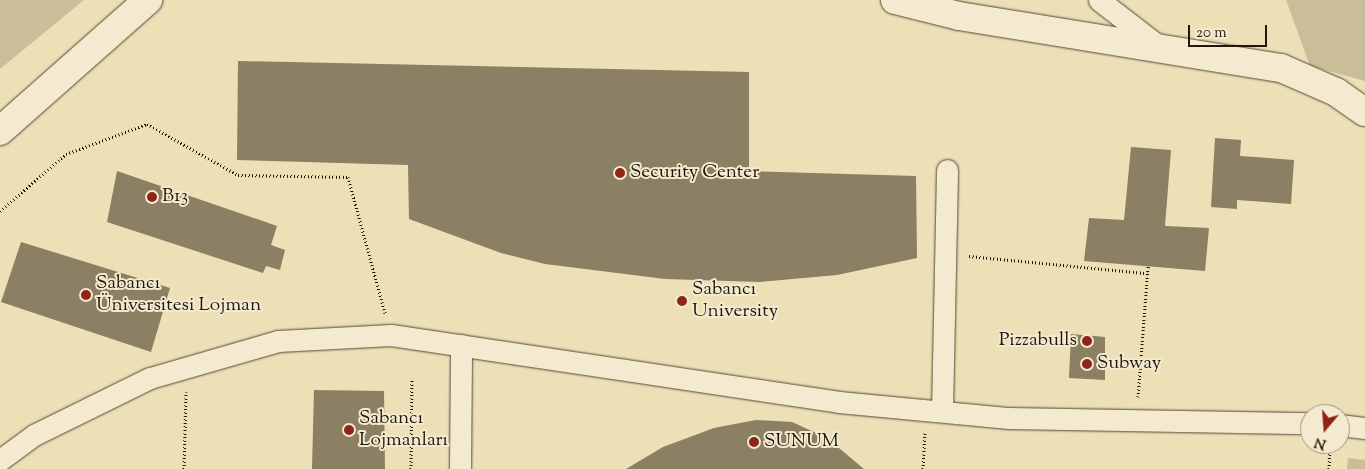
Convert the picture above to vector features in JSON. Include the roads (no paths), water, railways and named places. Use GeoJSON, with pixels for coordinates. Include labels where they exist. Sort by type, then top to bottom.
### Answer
{"type":"FeatureCollection","features":[{"type":"Feature","properties":{"kind":"street"},"geometry":{"type":"LineString","coordinates":[[0,131],[148,0]]}},
{"type":"Feature","properties":{"kind":"street"},"geometry":{"type":"LineString","coordinates":[[895,0],[959,16],[1281,68],[1336,92],[1365,112]]}},
{"type":"Feature","properties":{"kind":"street"},"geometry":{"type":"LineString","coordinates":[[1099,0],[1162,48]]}},
{"type":"Feature","properties":{"kind":"street"},"geometry":{"type":"LineString","coordinates":[[934,410],[945,253],[947,170]]}},
{"type":"Feature","properties":{"kind":"street"},"geometry":{"type":"LineString","coordinates":[[0,460],[34,435],[150,378],[278,341],[391,335],[839,402],[1009,418],[1300,423]]}},
{"type":"Feature","properties":{"kind":"street"},"geometry":{"type":"LineString","coordinates":[[460,469],[461,345]]}},
{"type":"Feature","properties":{"kind":"street"},"geometry":{"type":"LineString","coordinates":[[1350,426],[1365,428]]}},
{"type":"Feature","properties":{"kind":"place","name":"Security Center"},"geometry":{"type":"Point","coordinates":[620,173]}},
{"type":"Feature","properties":{"kind":"place","name":"B13"},"geometry":{"type":"Point","coordinates":[152,197]}},
{"type":"Feature","properties":{"kind":"place","name":"Sabancı Üniversitesi Lojman"},"geometry":{"type":"Point","coordinates":[86,295]}},
{"type":"Feature","properties":{"kind":"place","name":"Sabancı University"},"geometry":{"type":"Point","coordinates":[682,301]}},
{"type":"Feature","properties":{"kind":"place","name":"Pizzabulls"},"geometry":{"type":"Point","coordinates":[1087,341]}},
{"type":"Feature","properties":{"kind":"place","name":"Subway"},"geometry":{"type":"Point","coordinates":[1087,364]}},
{"type":"Feature","properties":{"kind":"place","name":"Sabancı Lojmanları"},"geometry":{"type":"Point","coordinates":[349,430]}},
{"type":"Feature","properties":{"kind":"place","name":"SUNUM"},"geometry":{"type":"Point","coordinates":[754,442]}}]}
